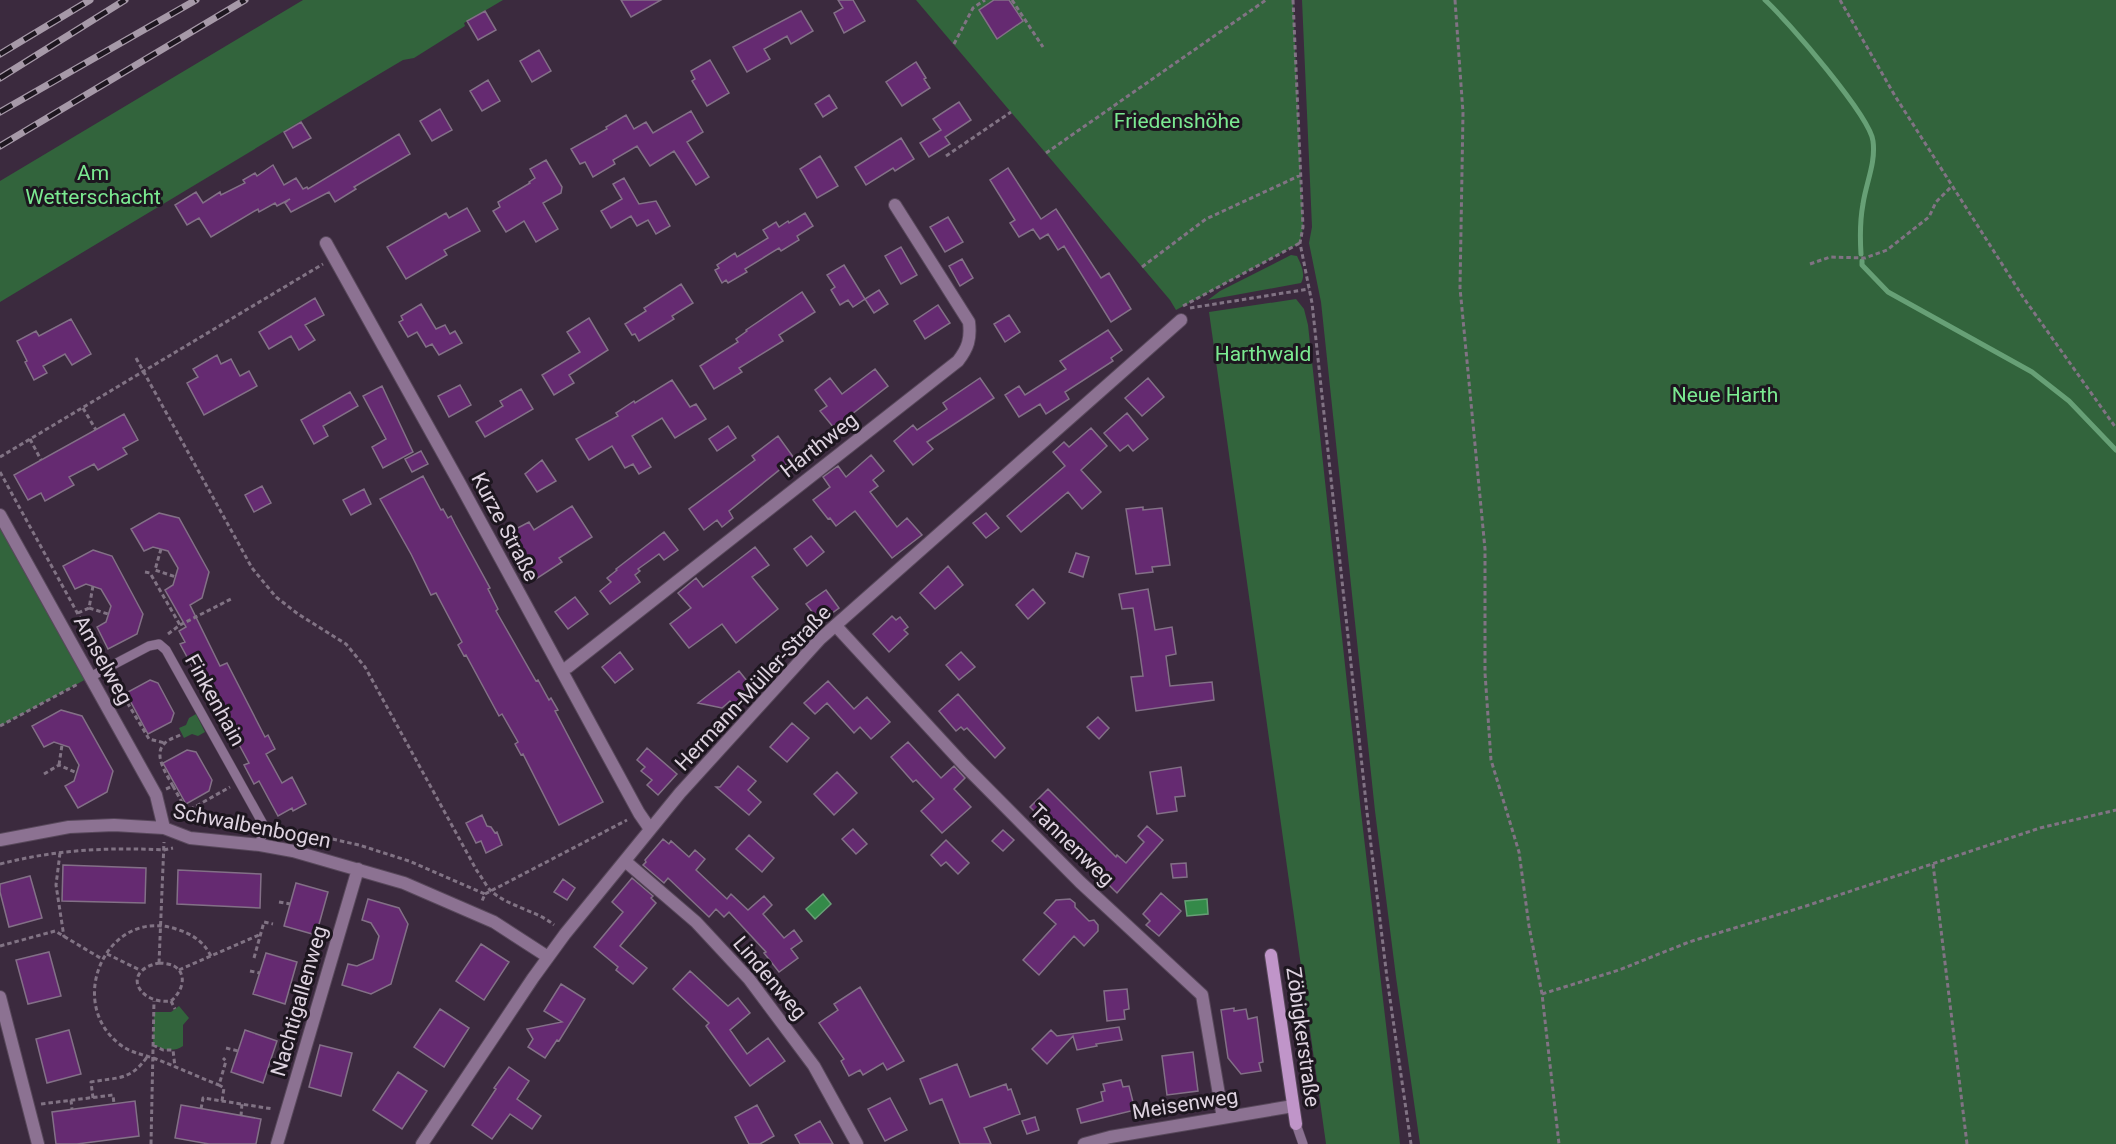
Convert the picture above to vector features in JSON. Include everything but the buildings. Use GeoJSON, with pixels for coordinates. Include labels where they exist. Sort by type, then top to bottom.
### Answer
{"type":"FeatureCollection","features":[{"type":"Feature","properties":{"kind":"main road","name":"Zöbigkerstraße"},"geometry":{"type":"LineString","coordinates":[[1271,955],[1296,1124]]}},
{"type":"Feature","properties":{"kind":"street","name":"Harthweg"},"geometry":{"type":"LineString","coordinates":[[562,670],[958,361],[967,350],[971,337],[969,322],[895,205]]}},
{"type":"Feature","properties":{"kind":"street","name":"Kurze Straße"},"geometry":{"type":"LineString","coordinates":[[326,243],[639,813],[650,829]]}},
{"type":"Feature","properties":{"kind":"street","name":"Hermann-Müller-Straße"},"geometry":{"type":"LineString","coordinates":[[422,1144],[565,934],[680,793],[820,639],[1181,320]]}},
{"type":"Feature","properties":{"kind":"street","name":"Amselweg"},"geometry":{"type":"LineString","coordinates":[[0,515],[156,795],[164,828]]}},
{"type":"Feature","properties":{"kind":"street","name":"Tannenweg"},"geometry":{"type":"LineString","coordinates":[[836,626],[964,765],[1080,882],[1202,994],[1223,1118]]}},
{"type":"Feature","properties":{"kind":"street","name":"Schwalbenbogen"},"geometry":{"type":"LineString","coordinates":[[0,840],[69,827],[114,825],[164,828],[190,838],[260,845],[293,851],[404,883],[494,922],[548,957]]}},
{"type":"Feature","properties":{"kind":"street","name":"Lindenweg"},"geometry":{"type":"LineString","coordinates":[[625,861],[696,922],[749,979],[814,1066],[857,1144]]}},
{"type":"Feature","properties":{"kind":"street","name":"Nachtigallenweg"},"geometry":{"type":"LineString","coordinates":[[277,1144],[358,869]]}},
{"type":"Feature","properties":{"kind":"street"},"geometry":{"type":"LineString","coordinates":[[0,997],[38,1144]]}},
{"type":"Feature","properties":{"kind":"street","name":"Meisenweg"},"geometry":{"type":"LineString","coordinates":[[1084,1144],[1110,1137],[1293,1106]]}},
{"type":"Feature","properties":{"kind":"lane","name":"Finkenhain"},"geometry":{"type":"LineString","coordinates":[[90,677],[149,646],[159,645],[166,650],[263,824]]}},
{"type":"Feature","properties":{"kind":"lane"},"geometry":{"type":"LineString","coordinates":[[260,845],[263,824]]}},
{"type":"Feature","properties":{"kind":"lane"},"geometry":{"type":"LineString","coordinates":[[1296,1124],[1303,1144]]}},
{"type":"Feature","properties":{"kind":"path"},"geometry":{"type":"LineString","coordinates":[[954,44],[973,8],[985,0]]}},
{"type":"Feature","properties":{"kind":"path"},"geometry":{"type":"LineString","coordinates":[[1012,0],[1043,47]]}},
{"type":"Feature","properties":{"kind":"path"},"geometry":{"type":"LineString","coordinates":[[1046,153],[1266,0]]}},
{"type":"Feature","properties":{"kind":"path"},"geometry":{"type":"LineString","coordinates":[[1293,0],[1303,227],[1300,243],[1309,289],[1387,978],[1411,1144]]}},
{"type":"Feature","properties":{"kind":"path"},"geometry":{"type":"LineString","coordinates":[[1455,0],[1463,113],[1460,288],[1485,549],[1485,673],[1491,760],[1519,852],[1529,926],[1542,994],[1559,1144]]}},
{"type":"Feature","properties":{"kind":"path"},"geometry":{"type":"LineString","coordinates":[[1840,0],[1895,96],[2022,297],[2116,428]]}},
{"type":"Feature","properties":{"kind":"path"},"geometry":{"type":"LineString","coordinates":[[946,156],[1011,112]]}},
{"type":"Feature","properties":{"kind":"path"},"geometry":{"type":"LineString","coordinates":[[1142,267],[1206,219],[1301,175]]}},
{"type":"Feature","properties":{"kind":"path"},"geometry":{"type":"LineString","coordinates":[[1810,264],[1830,257],[1865,258],[1887,250],[1929,217],[1936,202],[1952,186]]}},
{"type":"Feature","properties":{"kind":"path"},"geometry":{"type":"LineString","coordinates":[[1300,243],[1176,310],[1309,289]]}},
{"type":"Feature","properties":{"kind":"path"},"geometry":{"type":"LineString","coordinates":[[0,457],[334,257]]}},
{"type":"Feature","properties":{"kind":"path"},"geometry":{"type":"LineString","coordinates":[[136,358],[252,568],[276,597],[298,614],[346,644],[364,667],[477,871],[491,890],[543,916],[565,934]]}},
{"type":"Feature","properties":{"kind":"path"},"geometry":{"type":"LineString","coordinates":[[83,407],[96,430]]}},
{"type":"Feature","properties":{"kind":"path"},"geometry":{"type":"LineString","coordinates":[[30,439],[41,460]]}},
{"type":"Feature","properties":{"kind":"path"},"geometry":{"type":"LineString","coordinates":[[0,472],[107,668],[149,739],[165,743]]}},
{"type":"Feature","properties":{"kind":"path"},"geometry":{"type":"LineString","coordinates":[[155,570],[161,549]]}},
{"type":"Feature","properties":{"kind":"path"},"geometry":{"type":"LineString","coordinates":[[176,577],[155,570],[148,572],[180,625]]}},
{"type":"Feature","properties":{"kind":"path"},"geometry":{"type":"LineString","coordinates":[[89,608],[93,586]]}},
{"type":"Feature","properties":{"kind":"path"},"geometry":{"type":"LineString","coordinates":[[159,645],[165,636],[180,625],[233,598]]}},
{"type":"Feature","properties":{"kind":"path"},"geometry":{"type":"LineString","coordinates":[[78,614],[89,608],[108,614]]}},
{"type":"Feature","properties":{"kind":"path"},"geometry":{"type":"LineString","coordinates":[[0,726],[90,677]]}},
{"type":"Feature","properties":{"kind":"path"},"geometry":{"type":"LineString","coordinates":[[182,734],[165,743],[161,749],[160,759],[185,808],[191,809],[240,782]]}},
{"type":"Feature","properties":{"kind":"path"},"geometry":{"type":"LineString","coordinates":[[59,765],[62,745]]}},
{"type":"Feature","properties":{"kind":"path"},"geometry":{"type":"LineString","coordinates":[[59,765],[77,773]]}},
{"type":"Feature","properties":{"kind":"path"},"geometry":{"type":"LineString","coordinates":[[44,774],[59,765]]}},
{"type":"Feature","properties":{"kind":"path"},"geometry":{"type":"LineString","coordinates":[[156,795],[172,786]]}},
{"type":"Feature","properties":{"kind":"path"},"geometry":{"type":"LineString","coordinates":[[172,807],[178,814],[185,816],[263,824],[359,845],[409,861],[485,894]]}},
{"type":"Feature","properties":{"kind":"path"},"geometry":{"type":"LineString","coordinates":[[1542,994],[1620,970],[1689,942],[2040,828],[2116,810]]}},
{"type":"Feature","properties":{"kind":"path"},"geometry":{"type":"LineString","coordinates":[[476,914],[485,894],[491,890],[632,817]]}},
{"type":"Feature","properties":{"kind":"path"},"geometry":{"type":"LineString","coordinates":[[159,963],[164,828]]}},
{"type":"Feature","properties":{"kind":"path"},"geometry":{"type":"LineString","coordinates":[[0,864],[30,856],[103,848],[180,849]]}},
{"type":"Feature","properties":{"kind":"path"},"geometry":{"type":"LineString","coordinates":[[60,853],[56,885],[64,937]]}},
{"type":"Feature","properties":{"kind":"path"},"geometry":{"type":"LineString","coordinates":[[1933,864],[1967,1144]]}},
{"type":"Feature","properties":{"kind":"path"},"geometry":{"type":"LineString","coordinates":[[279,902],[290,904]]}},
{"type":"Feature","properties":{"kind":"path"},"geometry":{"type":"LineString","coordinates":[[254,958],[264,922],[273,924]]}},
{"type":"Feature","properties":{"kind":"path"},"geometry":{"type":"LineString","coordinates":[[211,956],[206,946],[196,937],[170,927],[143,928],[118,941],[102,959],[94,987],[94,998],[99,1019],[119,1045],[219,1085],[224,1088],[222,1101]]}},
{"type":"Feature","properties":{"kind":"path"},"geometry":{"type":"LineString","coordinates":[[0,946],[55,931],[102,959]]}},
{"type":"Feature","properties":{"kind":"path"},"geometry":{"type":"LineString","coordinates":[[179,970],[261,934]]}},
{"type":"Feature","properties":{"kind":"path"},"geometry":{"type":"LineString","coordinates":[[106,954],[140,970]]}},
{"type":"Feature","properties":{"kind":"path"},"geometry":{"type":"LineString","coordinates":[[159,963],[174,965],[179,970],[182,979],[182,989],[171,1001],[154,1001],[142,994],[138,986],[137,978],[140,970],[159,963]]}},
{"type":"Feature","properties":{"kind":"path"},"geometry":{"type":"LineString","coordinates":[[250,971],[260,974]]}},
{"type":"Feature","properties":{"kind":"path"},"geometry":{"type":"LineString","coordinates":[[151,1144],[154,1001]]}},
{"type":"Feature","properties":{"kind":"path"},"geometry":{"type":"LineString","coordinates":[[171,1001],[175,1009]]}},
{"type":"Feature","properties":{"kind":"path"},"geometry":{"type":"LineString","coordinates":[[153,1045],[163,1050],[173,1050],[175,1067]]}},
{"type":"Feature","properties":{"kind":"path"},"geometry":{"type":"LineString","coordinates":[[226,1048],[238,1051]]}},
{"type":"Feature","properties":{"kind":"path"},"geometry":{"type":"LineString","coordinates":[[93,1098],[91,1082],[131,1075],[147,1057]]}},
{"type":"Feature","properties":{"kind":"path"},"geometry":{"type":"LineString","coordinates":[[219,1085],[226,1061],[223,1058]]}},
{"type":"Feature","properties":{"kind":"path"},"geometry":{"type":"LineString","coordinates":[[28,1106],[113,1095],[114,1104]]}},
{"type":"Feature","properties":{"kind":"path"},"geometry":{"type":"LineString","coordinates":[[201,1109],[203,1098],[242,1103],[286,1113]]}},
{"type":"Feature","properties":{"kind":"path"},"geometry":{"type":"LineString","coordinates":[[71,1100],[72,1109]]}},
{"type":"Feature","properties":{"kind":"path"},"geometry":{"type":"LineString","coordinates":[[241,1116],[242,1103]]}},
{"type":"Feature","properties":{"kind":"green space","name":"Am Wetterschacht"},"geometry":{"type":"Polygon","coordinates":[[[303,0],[503,0],[464,23],[465,26],[414,58],[403,60],[0,302],[0,181],[303,0]]]}},
{"type":"Feature","properties":{"kind":"green space","name":"Friedenshöhe"},"geometry":{"type":"Polygon","coordinates":[[[916,0],[1293,0],[1303,227],[1300,243],[1176,310],[1170,300],[916,0]]]}},
{"type":"Feature","properties":{"kind":"green space","name":"Neue Harth"},"geometry":{"type":"Polygon","coordinates":[[[1302,0],[2116,0],[2116,1144],[1420,1144],[1375,811],[1321,302],[1309,243],[1312,227],[1302,0]]]}},
{"type":"Feature","properties":{"kind":"green space"},"geometry":{"type":"Polygon","coordinates":[[[1291,255],[1297,256],[1301,266],[1303,277],[1301,283],[1208,300],[1220,291],[1291,255]]]}},
{"type":"Feature","properties":{"kind":"green space","name":"Harthwald"},"geometry":{"type":"Polygon","coordinates":[[[1296,299],[1304,309],[1308,325],[1400,1144],[1326,1144],[1209,312],[1296,299]]]}},
{"type":"Feature","properties":{"kind":"green space"},"geometry":{"type":"Polygon","coordinates":[[[0,515],[90,677],[0,726],[0,515]]]}},
{"type":"Feature","properties":{"kind":"green space"},"geometry":{"type":"Polygon","coordinates":[[[196,714],[205,732],[198,736],[192,734],[184,738],[179,728],[186,725],[189,718],[196,714]]]}},
{"type":"Feature","properties":{"kind":"green space"},"geometry":{"type":"Polygon","coordinates":[[[179,1006],[189,1018],[183,1025],[183,1046],[172,1050],[153,1045],[154,1012],[171,1012],[179,1006]]]}},
{"type":"Feature","properties":{"kind":"shaded area"},"geometry":{"type":"Polygon","coordinates":[[[823,894],[831,904],[815,919],[806,909],[823,894]]]}},
{"type":"Feature","properties":{"kind":"shaded area"},"geometry":{"type":"Polygon","coordinates":[[[1207,899],[1208,914],[1187,916],[1185,901],[1207,899]]]}},
{"type":"Feature","properties":{"kind":"waterway"},"geometry":{"type":"LineString","coordinates":[[1765,0],[1791,27],[1843,91],[1858,111],[1873,141],[1873,157],[1862,210],[1861,254]]}},
{"type":"Feature","properties":{"kind":"waterway"},"geometry":{"type":"LineString","coordinates":[[1862,261],[1862,265],[1888,292],[2032,372],[2069,401],[2116,450]]}},
{"type":"Feature","properties":{"kind":"railway"},"geometry":{"type":"LineString","coordinates":[[0,54],[90,0]]}},
{"type":"Feature","properties":{"kind":"railway"},"geometry":{"type":"LineString","coordinates":[[0,78],[125,0]]}},
{"type":"Feature","properties":{"kind":"railway"},"geometry":{"type":"LineString","coordinates":[[0,112],[196,0]]}},
{"type":"Feature","properties":{"kind":"railway"},"geometry":{"type":"LineString","coordinates":[[0,146],[245,0]]}}]}
